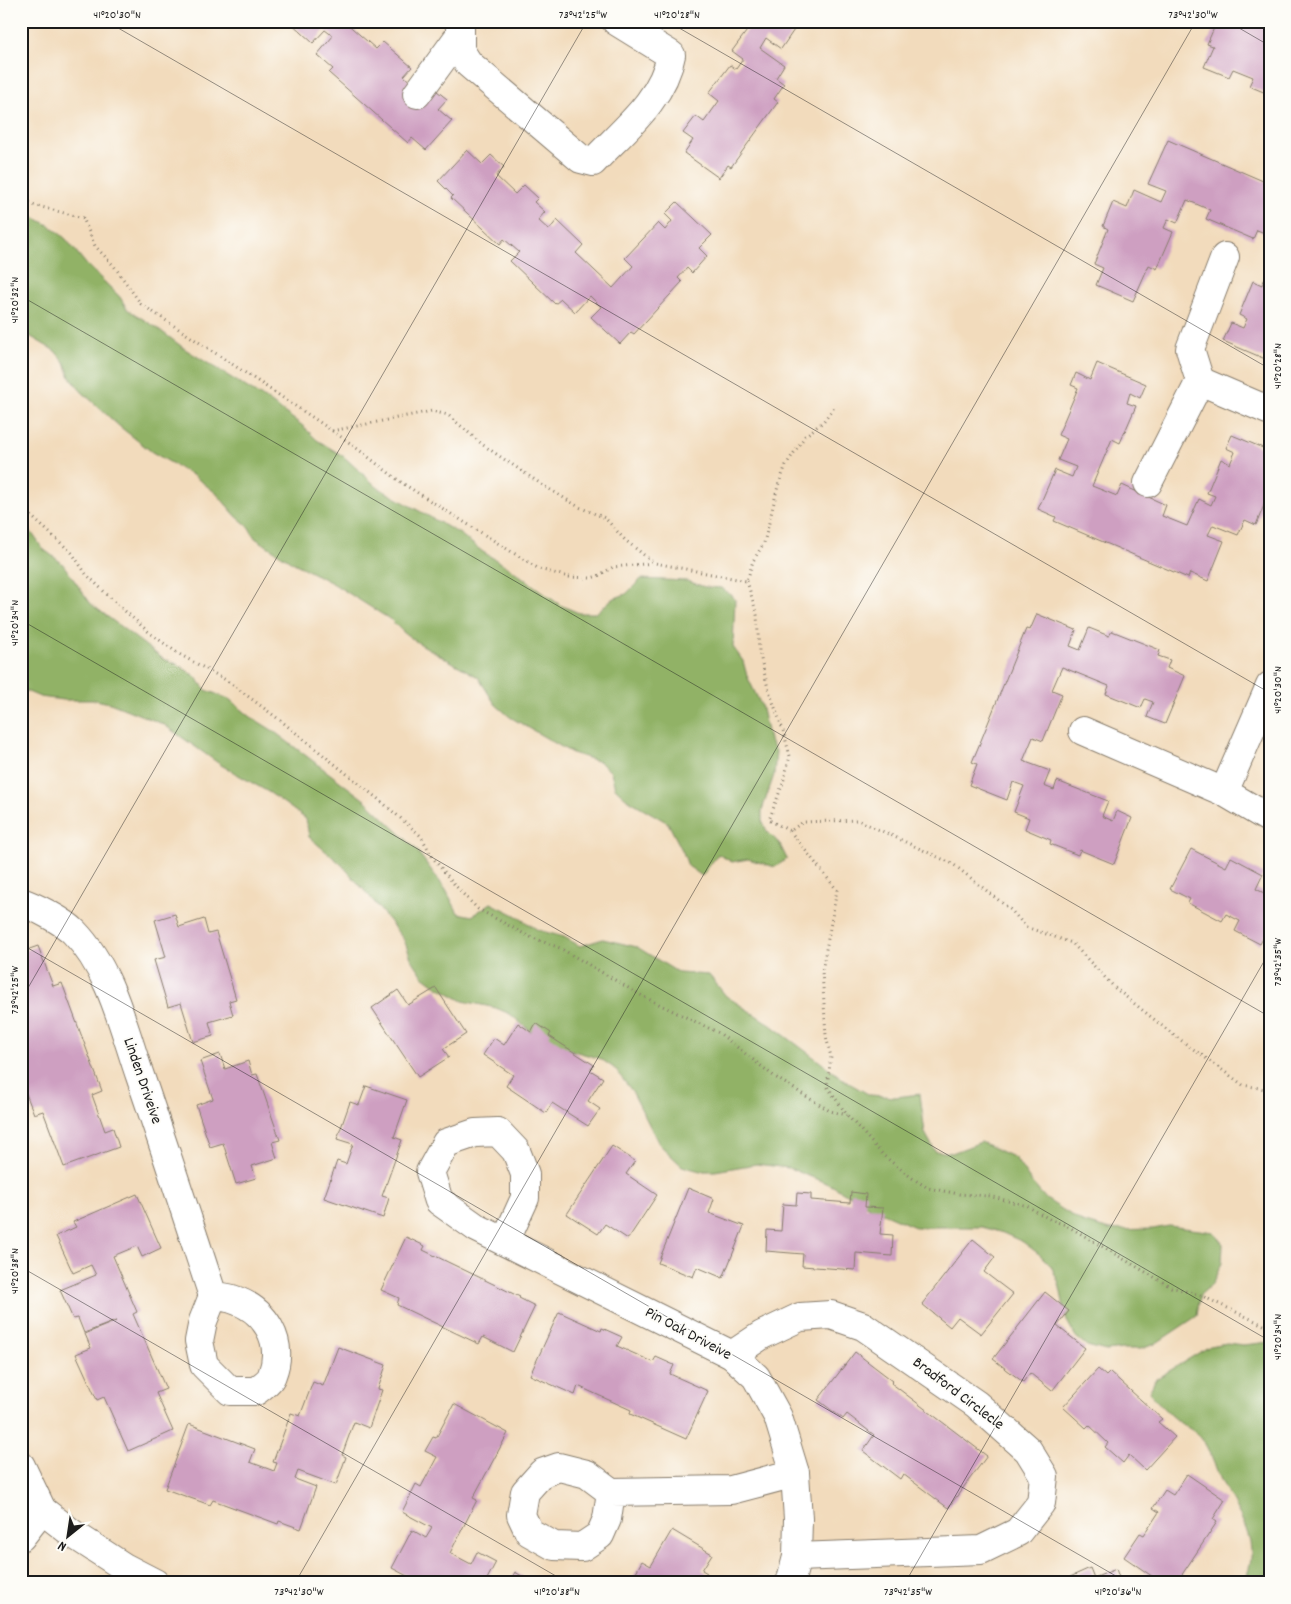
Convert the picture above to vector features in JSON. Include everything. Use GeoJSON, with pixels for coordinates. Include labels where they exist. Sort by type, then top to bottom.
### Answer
{"type":"FeatureCollection","features":[{"type":"Feature","properties":{"kind":"street"},"geometry":{"type":"LineString","coordinates":[[461,28],[460,50],[468,64],[582,159],[593,162],[653,99],[669,70],[672,55],[616,21]]}},
{"type":"Feature","properties":{"kind":"street"},"geometry":{"type":"LineString","coordinates":[[417,94],[461,28]]}},
{"type":"Feature","properties":{"kind":"street"},"geometry":{"type":"LineString","coordinates":[[1148,483],[1200,381],[1190,349],[1225,257]]}},
{"type":"Feature","properties":{"kind":"street"},"geometry":{"type":"LineString","coordinates":[[1200,381],[1270,411]]}},
{"type":"Feature","properties":{"kind":"street"},"geometry":{"type":"LineString","coordinates":[[1224,792],[1270,686]]}},
{"type":"Feature","properties":{"kind":"street"},"geometry":{"type":"LineString","coordinates":[[1083,730],[1224,792],[1270,819]]}},
{"type":"Feature","properties":{"kind":"street","name":"Linden Driveive"},"geometry":{"type":"LineString","coordinates":[[21,902],[36,908],[73,931],[98,963],[111,991],[213,1296]]}},
{"type":"Feature","properties":{"kind":"street","name":"Pin Oak Driveive"},"geometry":{"type":"LineString","coordinates":[[504,1242],[732,1356],[756,1377],[778,1417],[795,1473],[798,1519],[797,1557],[790,1583]]}},
{"type":"Feature","properties":{"kind":"street","name":"Bradford Circlecle"},"geometry":{"type":"LineString","coordinates":[[732,1356],[762,1335],[800,1316],[830,1315],[863,1326],[976,1404],[1028,1450],[1044,1476],[1041,1503],[1018,1532],[981,1550],[797,1557]]}},
{"type":"Feature","properties":{"kind":"street"},"geometry":{"type":"LineString","coordinates":[[21,1466],[42,1510],[73,1534],[124,1567],[156,1583]]}},
{"type":"Feature","properties":{"kind":"street"},"geometry":{"type":"LineString","coordinates":[[610,1492],[732,1490],[795,1473]]}},
{"type":"Feature","properties":{"kind":"street"},"geometry":{"type":"LineString","coordinates":[[21,1537],[42,1510]]}},
{"type":"Feature","properties":{"kind":"path"},"geometry":{"type":"LineString","coordinates":[[21,197],[34,204],[83,218],[96,246],[114,266],[141,304],[332,431],[402,483],[539,569],[569,576],[591,578],[613,567],[655,563],[747,581]]}},
{"type":"Feature","properties":{"kind":"path"},"geometry":{"type":"LineString","coordinates":[[835,406],[823,422],[805,436],[786,465],[778,486],[764,543],[753,561],[747,581],[757,615],[759,651],[768,688],[790,756],[783,783],[769,820],[790,831],[837,890],[822,971],[826,1036],[831,1057],[827,1086],[847,1115],[884,1156],[928,1188],[958,1194],[989,1196],[1027,1206],[1051,1220],[1066,1225],[1171,1287],[1200,1295],[1270,1328]]}},
{"type":"Feature","properties":{"kind":"path"},"geometry":{"type":"LineString","coordinates":[[332,431],[432,411],[448,415],[483,445],[544,486],[579,507],[604,518],[625,540],[655,563]]}},
{"type":"Feature","properties":{"kind":"path"},"geometry":{"type":"LineString","coordinates":[[21,504],[31,516],[72,553],[86,574],[151,634],[179,654],[226,680],[280,720],[421,836],[433,858],[459,890],[478,909],[528,936],[560,948],[644,997],[719,1033],[775,1077],[830,1111],[847,1115]]}},
{"type":"Feature","properties":{"kind":"path"},"geometry":{"type":"LineString","coordinates":[[790,831],[803,822],[858,820],[953,864],[1011,910],[1026,927],[1072,943],[1115,988],[1171,1033],[1243,1085],[1270,1090]]}},
{"type":"Feature","properties":{"kind":"green space"},"geometry":{"type":"Polygon","coordinates":[[[21,210],[52,227],[66,239],[86,264],[120,297],[127,309],[185,349],[267,400],[303,426],[317,440],[343,456],[377,487],[460,534],[560,605],[579,613],[596,613],[612,599],[626,594],[641,579],[687,581],[705,587],[722,588],[735,599],[733,647],[743,661],[747,676],[761,705],[769,740],[776,751],[774,775],[762,810],[762,821],[767,831],[779,843],[787,859],[775,867],[748,859],[732,862],[718,854],[702,876],[688,866],[668,823],[627,799],[615,788],[611,772],[600,762],[572,753],[510,717],[495,704],[478,677],[417,642],[391,620],[334,584],[292,562],[255,538],[248,526],[236,516],[216,493],[194,476],[152,452],[119,426],[82,392],[70,377],[65,363],[55,351],[21,331],[21,210]]]}},
{"type":"Feature","properties":{"kind":"green space"},"geometry":{"type":"Polygon","coordinates":[[[21,526],[29,529],[43,549],[62,563],[91,604],[163,659],[177,664],[195,676],[206,690],[229,699],[366,801],[415,848],[446,890],[458,913],[472,916],[491,903],[515,915],[538,930],[564,937],[580,946],[603,939],[637,947],[679,973],[709,975],[726,996],[768,1023],[847,1082],[870,1095],[896,1097],[920,1094],[925,1133],[935,1151],[952,1153],[981,1142],[1015,1158],[1032,1183],[1046,1199],[1082,1222],[1110,1230],[1153,1229],[1169,1226],[1214,1232],[1223,1244],[1222,1263],[1212,1284],[1200,1295],[1197,1316],[1155,1344],[1141,1349],[1106,1351],[1087,1346],[1076,1337],[1067,1321],[1059,1283],[1051,1266],[1023,1242],[1003,1233],[982,1227],[915,1227],[871,1208],[831,1185],[789,1168],[756,1164],[715,1171],[700,1171],[682,1166],[659,1144],[632,1091],[614,1068],[601,1059],[543,1042],[510,1014],[496,1008],[463,1001],[423,976],[411,958],[404,940],[371,898],[342,865],[309,837],[306,819],[270,793],[221,765],[163,724],[110,703],[96,700],[63,700],[40,697],[21,689],[21,526]]]}},
{"type":"Feature","properties":{"kind":"green space"},"geometry":{"type":"Polygon","coordinates":[[[1270,1342],[1270,1583],[1243,1583],[1249,1569],[1251,1556],[1250,1542],[1241,1517],[1221,1480],[1204,1442],[1192,1430],[1172,1417],[1149,1392],[1156,1379],[1210,1346],[1227,1343],[1243,1345],[1270,1342]]]}},
{"type":"Feature","properties":{"kind":"building"},"geometry":{"type":"Polygon","coordinates":[[[289,21],[344,21],[376,49],[383,42],[412,67],[404,76],[425,95],[432,87],[447,99],[438,109],[452,121],[426,150],[412,138],[408,143],[329,73],[333,69],[317,55],[333,36],[325,30],[313,43],[289,21]]]}},
{"type":"Feature","properties":{"kind":"building"},"geometry":{"type":"Polygon","coordinates":[[[739,21],[800,21],[781,49],[766,38],[760,48],[784,65],[776,78],[784,84],[774,99],[778,102],[731,167],[728,165],[719,178],[684,153],[693,140],[683,133],[696,116],[704,122],[719,101],[709,93],[730,65],[736,69],[743,59],[732,51],[749,28],[739,21]]]}},
{"type":"Feature","properties":{"kind":"building"},"geometry":{"type":"Polygon","coordinates":[[[1217,21],[1259,21],[1270,26],[1270,85],[1266,93],[1249,86],[1253,77],[1233,69],[1229,77],[1204,67],[1213,46],[1207,44],[1217,21]]]}},
{"type":"Feature","properties":{"kind":"building"},"geometry":{"type":"Polygon","coordinates":[[[1168,140],[1270,184],[1270,235],[1257,230],[1253,239],[1206,219],[1210,210],[1187,200],[1177,223],[1168,219],[1164,228],[1173,232],[1157,269],[1149,265],[1133,301],[1096,285],[1103,268],[1094,264],[1108,229],[1103,226],[1113,202],[1127,208],[1134,190],[1161,202],[1166,191],[1148,184],[1168,140]]]}},
{"type":"Feature","properties":{"kind":"building"},"geometry":{"type":"Polygon","coordinates":[[[467,150],[482,164],[491,155],[504,167],[496,176],[515,194],[524,185],[538,198],[534,202],[545,212],[538,220],[549,230],[557,220],[583,245],[576,253],[613,288],[633,266],[625,258],[658,223],[665,230],[672,221],[665,214],[677,202],[712,235],[699,248],[707,256],[692,273],[687,268],[678,278],[682,282],[634,334],[631,332],[620,344],[591,317],[601,307],[590,296],[575,312],[561,299],[555,304],[510,261],[519,252],[504,239],[500,244],[451,198],[453,196],[438,181],[467,150]]]}},
{"type":"Feature","properties":{"kind":"building"},"geometry":{"type":"Polygon","coordinates":[[[1270,267],[1270,361],[1223,341],[1231,323],[1243,328],[1247,319],[1239,315],[1253,281],[1262,285],[1270,267]]]}},
{"type":"Feature","properties":{"kind":"building"},"geometry":{"type":"Polygon","coordinates":[[[1097,363],[1146,384],[1140,398],[1130,393],[1127,403],[1136,406],[1120,443],[1112,439],[1092,486],[1117,496],[1122,485],[1166,505],[1162,516],[1187,526],[1199,499],[1211,505],[1215,496],[1207,493],[1221,459],[1230,464],[1235,452],[1226,448],[1232,435],[1270,451],[1270,467],[1267,472],[1270,473],[1270,499],[1267,498],[1256,525],[1245,520],[1238,535],[1213,525],[1208,535],[1224,541],[1208,581],[1190,573],[1188,578],[1054,521],[1056,517],[1038,509],[1055,470],[1072,477],[1076,467],[1058,460],[1067,439],[1058,435],[1078,388],[1071,385],[1076,373],[1090,380],[1097,363]]]}},
{"type":"Feature","properties":{"kind":"building"},"geometry":{"type":"Polygon","coordinates":[[[1037,614],[1076,630],[1070,646],[1080,650],[1089,628],[1109,636],[1112,631],[1160,650],[1158,656],[1170,660],[1167,668],[1185,676],[1165,724],[1147,717],[1153,702],[1145,699],[1141,708],[1106,694],[1109,686],[1062,667],[1052,690],[1062,694],[1043,741],[1033,737],[1023,761],[1050,771],[1044,786],[1054,790],[1057,781],[1108,801],[1102,816],[1113,821],[1117,811],[1132,818],[1114,864],[1080,850],[1078,855],[1050,844],[1051,840],[1025,829],[1029,818],[1014,812],[1024,786],[1013,782],[1007,800],[969,785],[977,764],[972,762],[1026,629],[1030,630],[1037,614]]]}},
{"type":"Feature","properties":{"kind":"building"},"geometry":{"type":"Polygon","coordinates":[[[1191,849],[1226,867],[1231,857],[1263,874],[1256,889],[1266,894],[1270,886],[1270,938],[1265,935],[1260,944],[1235,931],[1240,921],[1226,914],[1222,921],[1188,903],[1190,899],[1170,889],[1191,849]]]}},
{"type":"Feature","properties":{"kind":"building"},"geometry":{"type":"Polygon","coordinates":[[[175,914],[179,927],[204,919],[208,934],[216,932],[236,999],[229,1001],[233,1015],[209,1022],[213,1036],[193,1042],[181,1003],[168,1007],[154,960],[166,957],[155,920],[175,914]]]}},
{"type":"Feature","properties":{"kind":"building"},"geometry":{"type":"Polygon","coordinates":[[[38,946],[53,986],[62,983],[102,1091],[92,1095],[105,1131],[113,1128],[119,1147],[64,1167],[43,1111],[34,1114],[21,1081],[21,952],[38,946]]]}},
{"type":"Feature","properties":{"kind":"building"},"geometry":{"type":"Polygon","coordinates":[[[436,988],[466,1034],[443,1049],[449,1057],[418,1077],[372,1008],[398,990],[408,1005],[436,988]]]}},
{"type":"Feature","properties":{"kind":"building"},"geometry":{"type":"Polygon","coordinates":[[[518,1023],[531,1032],[536,1023],[551,1033],[549,1036],[594,1065],[590,1070],[603,1078],[588,1101],[600,1109],[588,1126],[552,1103],[546,1113],[506,1086],[513,1075],[483,1055],[494,1038],[504,1045],[518,1023]]]}},
{"type":"Feature","properties":{"kind":"building"},"geometry":{"type":"Polygon","coordinates":[[[220,1054],[225,1069],[248,1061],[252,1075],[257,1074],[280,1140],[272,1142],[277,1158],[252,1166],[256,1178],[236,1184],[223,1143],[210,1147],[196,1105],[213,1099],[200,1061],[220,1054]]]}},
{"type":"Feature","properties":{"kind":"building"},"geometry":{"type":"Polygon","coordinates":[[[366,1086],[407,1100],[394,1137],[402,1140],[382,1196],[389,1198],[383,1218],[324,1198],[337,1161],[346,1164],[353,1144],[337,1139],[350,1102],[359,1105],[366,1086]]]}},
{"type":"Feature","properties":{"kind":"building"},"geometry":{"type":"Polygon","coordinates":[[[612,1146],[635,1161],[626,1174],[657,1195],[628,1239],[605,1224],[598,1234],[567,1214],[612,1146]]]}},
{"type":"Feature","properties":{"kind":"building"},"geometry":{"type":"Polygon","coordinates":[[[688,1188],[714,1199],[709,1213],[744,1226],[723,1278],[697,1267],[693,1277],[658,1263],[688,1188]]]}},
{"type":"Feature","properties":{"kind":"building"},"geometry":{"type":"Polygon","coordinates":[[[851,1192],[866,1194],[865,1207],[883,1208],[880,1234],[893,1235],[892,1256],[856,1253],[855,1270],[802,1266],[803,1254],[766,1251],[767,1230],[781,1231],[783,1204],[796,1205],[797,1193],[811,1194],[811,1200],[850,1203],[851,1192]]]}},
{"type":"Feature","properties":{"kind":"building"},"geometry":{"type":"Polygon","coordinates":[[[137,1194],[161,1248],[142,1257],[137,1246],[113,1256],[137,1312],[133,1314],[166,1389],[156,1393],[173,1431],[128,1451],[104,1397],[97,1400],[76,1354],[91,1348],[85,1334],[116,1321],[84,1333],[78,1318],[73,1319],[60,1290],[96,1275],[91,1265],[73,1273],[56,1236],[76,1227],[73,1222],[137,1194]]]}},
{"type":"Feature","properties":{"kind":"building"},"geometry":{"type":"Polygon","coordinates":[[[406,1237],[425,1246],[423,1250],[535,1306],[513,1352],[483,1337],[479,1344],[397,1305],[399,1298],[381,1290],[406,1237]]]}},
{"type":"Feature","properties":{"kind":"building"},"geometry":{"type":"Polygon","coordinates":[[[973,1239],[995,1257],[984,1272],[1013,1294],[981,1334],[958,1317],[950,1327],[922,1304],[973,1239]]]}},
{"type":"Feature","properties":{"kind":"building"},"geometry":{"type":"Polygon","coordinates":[[[1045,1292],[1069,1311],[1057,1326],[1085,1348],[1052,1391],[1030,1373],[1023,1382],[993,1359],[1045,1292]]]}},
{"type":"Feature","properties":{"kind":"building"},"geometry":{"type":"Polygon","coordinates":[[[559,1312],[601,1331],[602,1328],[622,1337],[617,1346],[653,1362],[656,1357],[674,1365],[670,1374],[708,1391],[686,1439],[630,1414],[631,1410],[578,1386],[575,1395],[530,1375],[559,1312]]]}},
{"type":"Feature","properties":{"kind":"building"},"geometry":{"type":"Polygon","coordinates":[[[338,1347],[386,1365],[378,1389],[382,1390],[369,1428],[354,1422],[342,1455],[346,1457],[336,1485],[298,1471],[295,1479],[316,1487],[301,1529],[279,1521],[278,1524],[213,1500],[210,1505],[165,1489],[189,1424],[255,1449],[250,1462],[274,1471],[277,1463],[273,1462],[291,1413],[300,1416],[313,1382],[323,1386],[338,1347]]]}},
{"type":"Feature","properties":{"kind":"building"},"geometry":{"type":"Polygon","coordinates":[[[855,1352],[893,1381],[891,1383],[987,1456],[948,1508],[903,1474],[900,1479],[863,1451],[874,1435],[847,1414],[843,1419],[818,1400],[855,1352]]]}},
{"type":"Feature","properties":{"kind":"building"},"geometry":{"type":"Polygon","coordinates":[[[1098,1369],[1106,1376],[1110,1372],[1162,1419],[1158,1422],[1175,1437],[1145,1470],[1129,1455],[1123,1463],[1105,1447],[1108,1443],[1089,1425],[1086,1428],[1063,1407],[1098,1369]]]}},
{"type":"Feature","properties":{"kind":"building"},"geometry":{"type":"Polygon","coordinates":[[[454,1404],[508,1433],[473,1498],[477,1500],[450,1553],[471,1564],[477,1552],[496,1562],[485,1583],[410,1583],[407,1581],[409,1577],[392,1568],[412,1530],[426,1538],[432,1528],[402,1512],[416,1484],[421,1487],[437,1457],[425,1451],[433,1437],[436,1438],[454,1404]]]}},
{"type":"Feature","properties":{"kind":"building"},"geometry":{"type":"Polygon","coordinates":[[[1187,1474],[1225,1500],[1213,1519],[1217,1522],[1179,1579],[1175,1576],[1170,1583],[1162,1583],[1124,1557],[1140,1533],[1144,1535],[1159,1512],[1153,1508],[1165,1490],[1173,1495],[1187,1474]]]}},
{"type":"Feature","properties":{"kind":"building"},"geometry":{"type":"Polygon","coordinates":[[[672,1530],[712,1554],[702,1570],[707,1573],[702,1583],[630,1583],[642,1561],[651,1566],[672,1530]]]}},
{"type":"Feature","properties":{"kind":"building"},"geometry":{"type":"Polygon","coordinates":[[[1090,1568],[1094,1578],[1116,1569],[1121,1583],[1072,1583],[1070,1577],[1090,1568]]]}},
{"type":"Feature","properties":{"kind":"building"},"geometry":{"type":"Polygon","coordinates":[[[515,1572],[534,1583],[509,1583],[515,1572]]]}}]}
